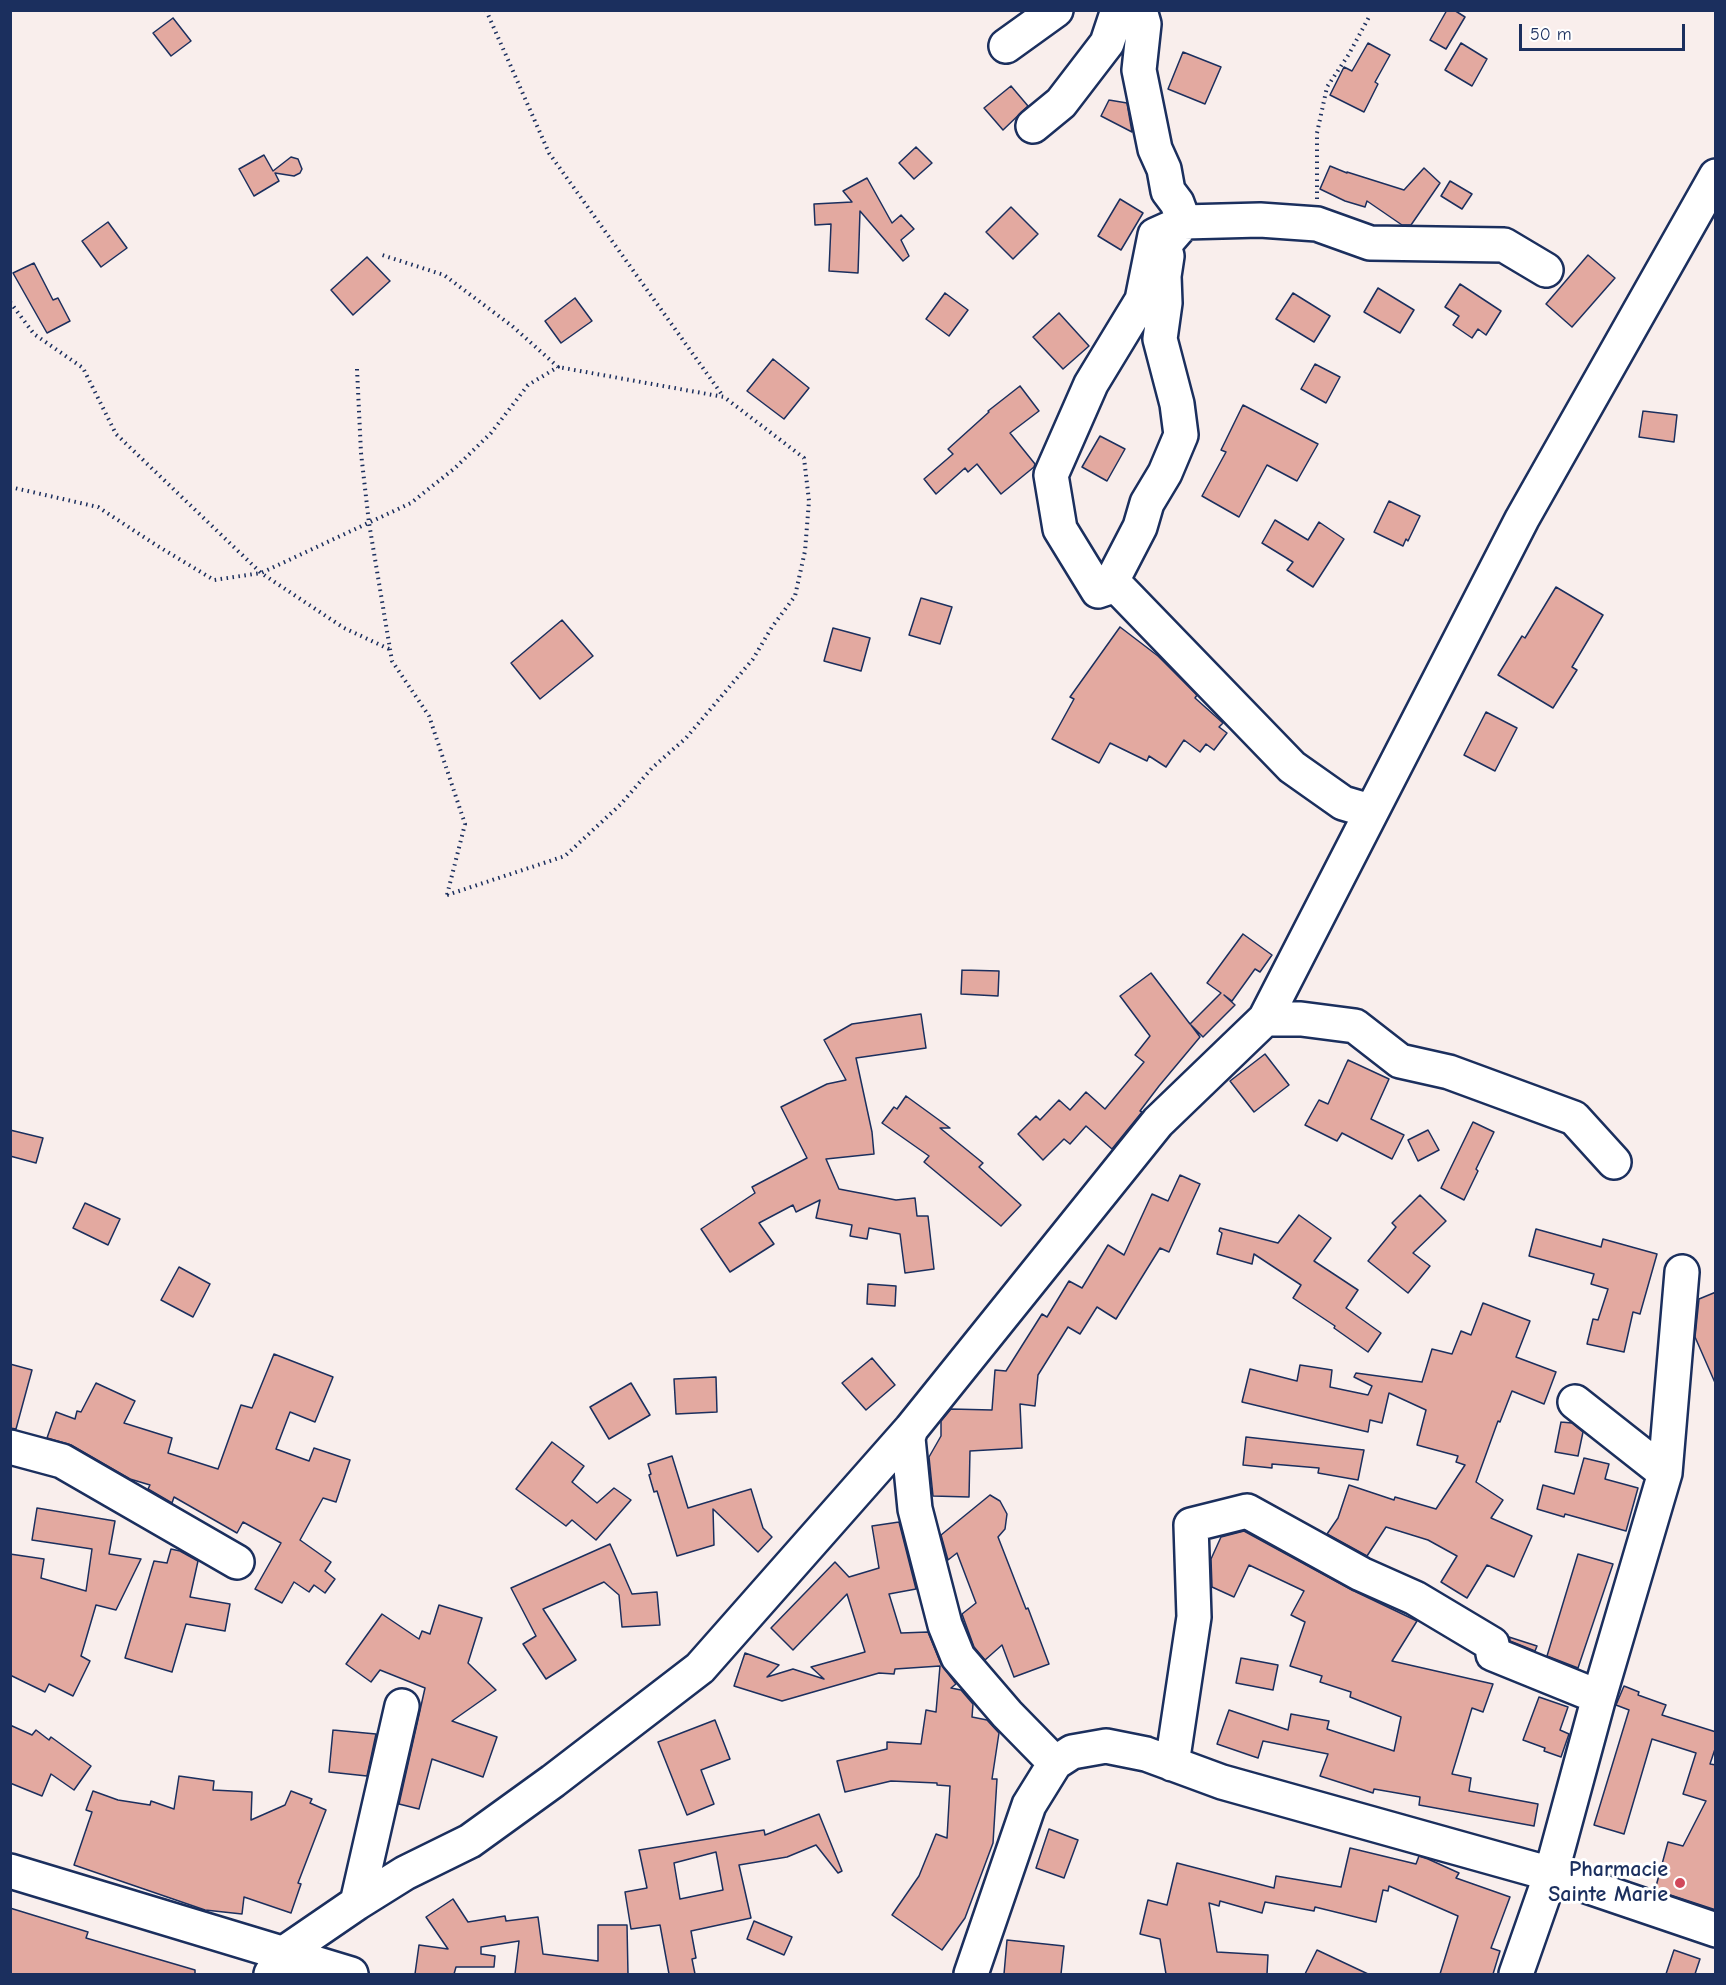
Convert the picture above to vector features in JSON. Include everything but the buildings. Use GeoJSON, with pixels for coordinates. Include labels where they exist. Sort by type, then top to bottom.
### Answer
{"type":"FeatureCollection","features":[{"type":"Feature","properties":{"kind":"street"},"geometry":{"type":"LineString","coordinates":[[1006,46],[1056,10]]}},
{"type":"Feature","properties":{"kind":"street"},"geometry":{"type":"LineString","coordinates":[[1033,126],[1061,104],[1107,43],[1118,10]]}},
{"type":"Feature","properties":{"kind":"street"},"geometry":{"type":"LineString","coordinates":[[1140,10],[1144,24],[1139,70],[1155,149],[1164,169],[1168,191],[1177,203],[1184,222]]}},
{"type":"Feature","properties":{"kind":"street"},"geometry":{"type":"LineString","coordinates":[[278,1964],[357,1903],[405,1873],[470,1841],[553,1781],[700,1668],[911,1429],[1158,1122],[1265,1019],[1522,519],[1716,176]]}},
{"type":"Feature","properties":{"kind":"street"},"geometry":{"type":"LineString","coordinates":[[1184,222],[1164,245],[1167,256],[1164,276],[1165,303],[1160,339],[1177,404],[1180,435],[1165,472],[1148,502],[1140,526],[1110,587],[1098,591],[1060,529],[1051,476],[1091,384],[1142,300],[1155,236],[1184,222],[1260,220],[1317,224],[1370,243],[1504,245],[1546,270]]}},
{"type":"Feature","properties":{"kind":"street"},"geometry":{"type":"LineString","coordinates":[[1112,581],[1292,766],[1342,803],[1370,811]]}},
{"type":"Feature","properties":{"kind":"street"},"geometry":{"type":"LineString","coordinates":[[1265,1019],[1301,1019],[1355,1026],[1400,1061],[1449,1072],[1574,1118],[1614,1162]]}},
{"type":"Feature","properties":{"kind":"street"},"geometry":{"type":"LineString","coordinates":[[1516,1974],[1551,1874],[1599,1697],[1665,1473],[1682,1272]]}},
{"type":"Feature","properties":{"kind":"street"},"geometry":{"type":"LineString","coordinates":[[1575,1402],[1665,1473]]}},
{"type":"Feature","properties":{"kind":"street"},"geometry":{"type":"LineString","coordinates":[[911,1429],[908,1438],[915,1509],[945,1624],[958,1657],[1007,1714],[1055,1763]]}},
{"type":"Feature","properties":{"kind":"street"},"geometry":{"type":"LineString","coordinates":[[10,1447],[63,1461],[237,1562]]}},
{"type":"Feature","properties":{"kind":"street"},"geometry":{"type":"LineString","coordinates":[[1172,1764],[1194,1617],[1191,1525],[1247,1511],[1362,1574],[1415,1598],[1492,1644],[1493,1654],[1599,1697]]}},
{"type":"Feature","properties":{"kind":"street"},"geometry":{"type":"LineString","coordinates":[[357,1903],[402,1706]]}},
{"type":"Feature","properties":{"kind":"street"},"geometry":{"type":"LineString","coordinates":[[970,1974],[1029,1805],[1055,1763],[1072,1752],[1106,1746],[1146,1754],[1222,1782],[1551,1874],[1716,1930]]}},
{"type":"Feature","properties":{"kind":"street"},"geometry":{"type":"LineString","coordinates":[[10,1870],[278,1964],[351,1974]]}},
{"type":"Feature","properties":{"kind":"path"},"geometry":{"type":"LineString","coordinates":[[357,369],[361,453],[369,523],[392,661],[429,716],[465,824],[447,896],[565,856],[621,804],[652,768],[686,738],[753,659],[772,627],[795,596],[805,551],[809,501],[804,458],[724,397],[549,153],[486,10]]}},
{"type":"Feature","properties":{"kind":"path"},"geometry":{"type":"LineString","coordinates":[[1317,224],[1317,134],[1327,87],[1349,54],[1369,17]]}},
{"type":"Feature","properties":{"kind":"path"},"geometry":{"type":"LineString","coordinates":[[382,255],[444,275],[512,326],[558,367],[724,397]]}},
{"type":"Feature","properties":{"kind":"path"},"geometry":{"type":"LineString","coordinates":[[10,302],[34,334],[83,368],[116,434],[261,573],[344,628],[390,650]]}},
{"type":"Feature","properties":{"kind":"path"},"geometry":{"type":"LineString","coordinates":[[10,487],[98,507],[214,580],[261,573],[411,503],[455,468],[491,433],[528,385],[558,367]]}},
{"type":"Feature","properties":{"kind":"place","name":"Pharmacie Sainte Marie"},"geometry":{"type":"Point","coordinates":[1680,1883]}}]}
